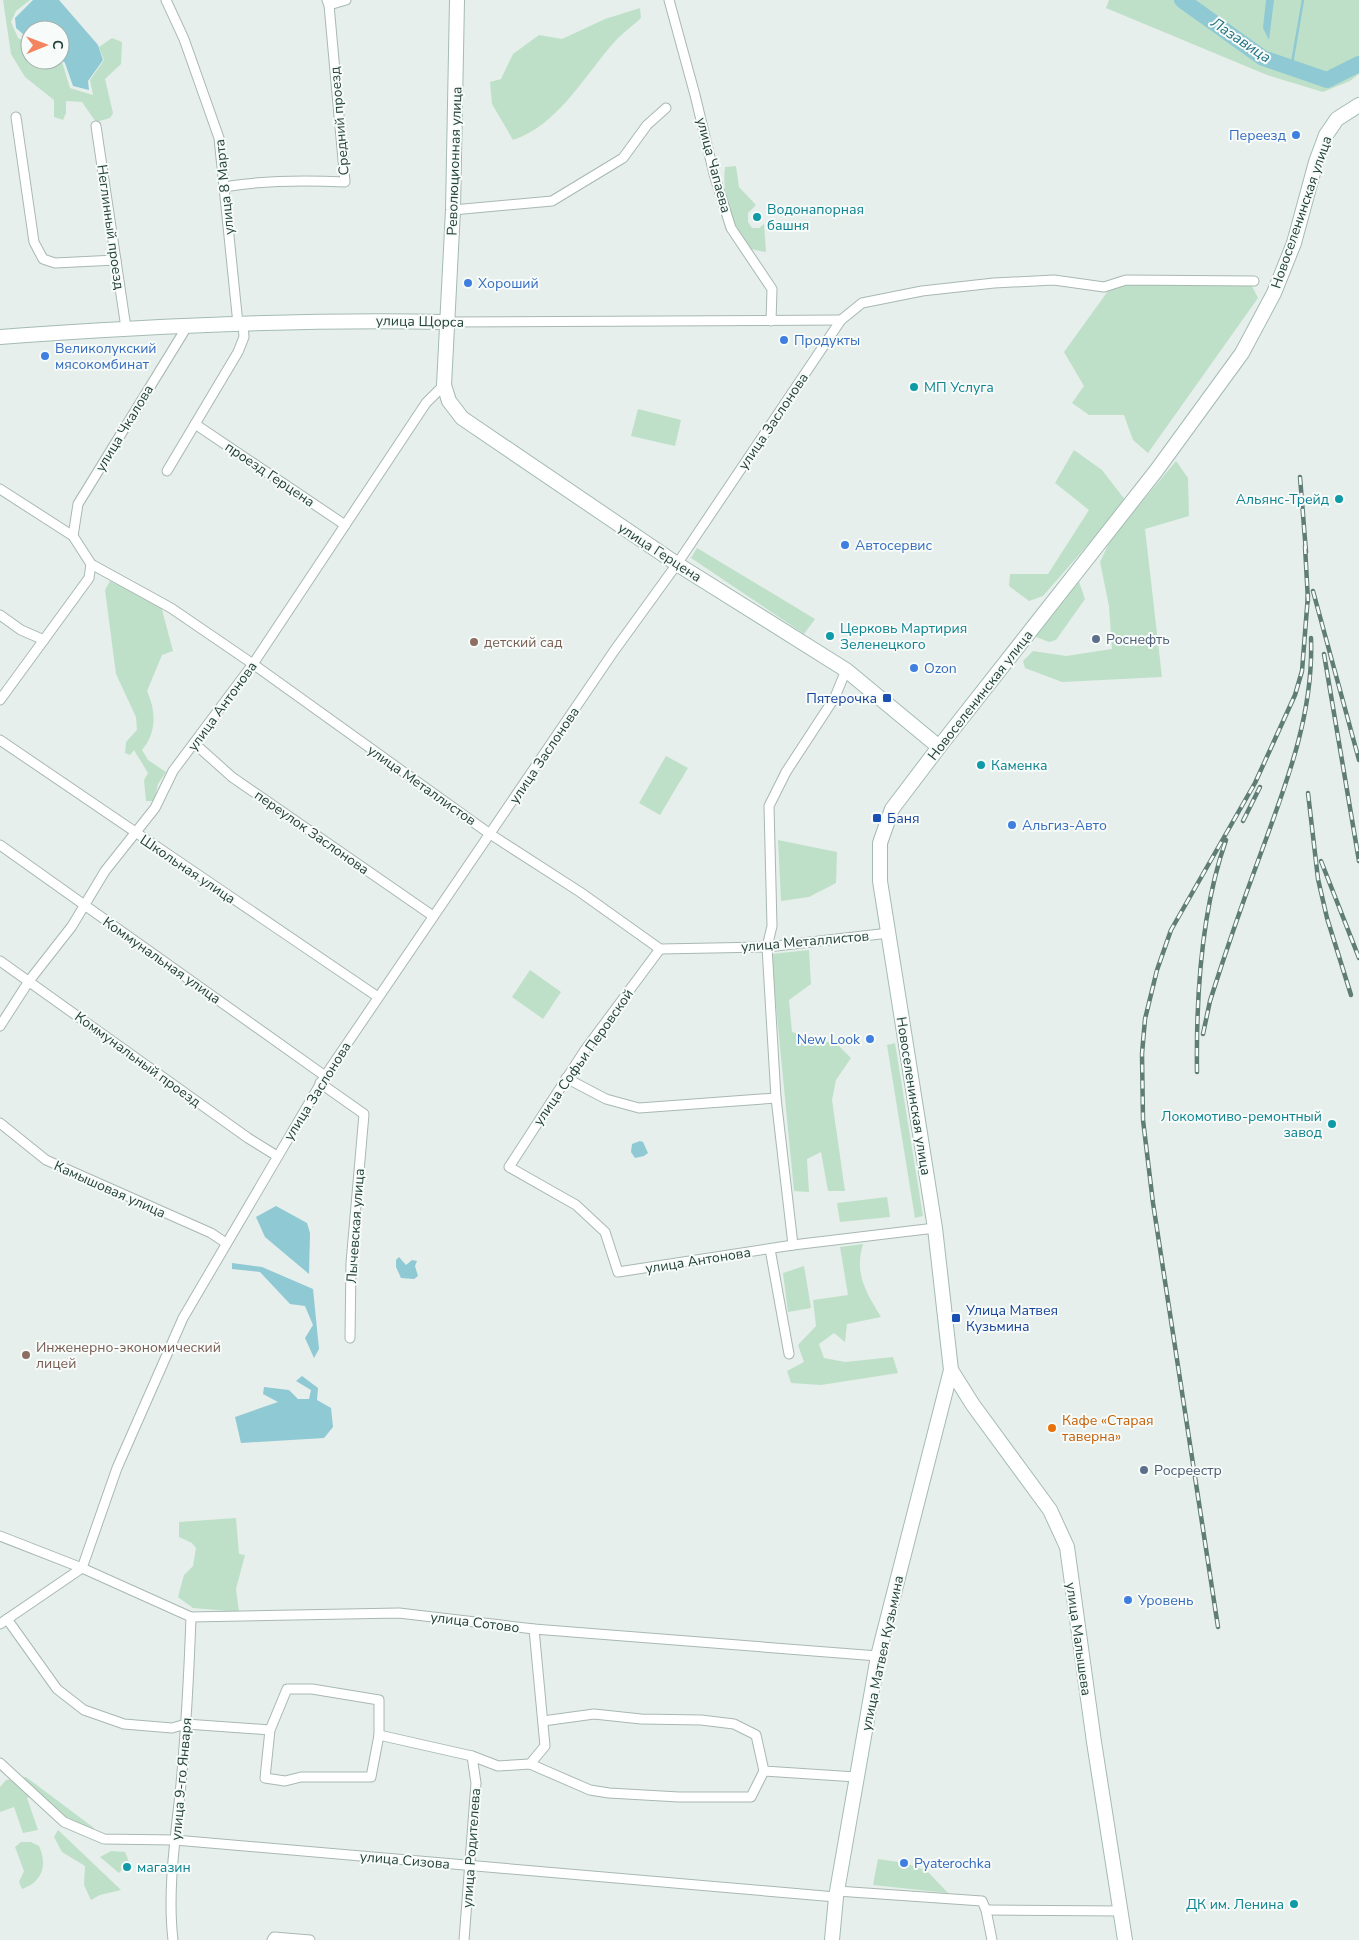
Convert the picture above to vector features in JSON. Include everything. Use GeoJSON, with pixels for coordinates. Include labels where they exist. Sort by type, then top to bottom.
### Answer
{"type":"FeatureCollection","features":[{"type":"Feature","properties":{"kind":"main road","name":"Революционная улица"},"geometry":{"type":"LineString","coordinates":[[446,322],[454,210],[456,0]]}},
{"type":"Feature","properties":{"kind":"main road","name":"Новоселенинская улица"},"geometry":{"type":"LineString","coordinates":[[951,1370],[935,1228],[880,881],[880,843],[892,809],[1156,471],[1242,353],[1274,292],[1294,244],[1316,162],[1326,135],[1338,119],[1359,105]]}},
{"type":"Feature","properties":{"kind":"main road","name":"улица Щорса"},"geometry":{"type":"LineString","coordinates":[[0,337],[188,325],[355,320],[446,322]]}},
{"type":"Feature","properties":{"kind":"main road","name":"улица Герцена"},"geometry":{"type":"LineString","coordinates":[[446,322],[444,385],[449,401],[462,418],[677,564],[846,670],[939,747]]}},
{"type":"Feature","properties":{"kind":"main road","name":"улица Матвея Кузьмина"},"geometry":{"type":"LineString","coordinates":[[832,1940],[836,1894],[878,1656],[951,1370]]}},
{"type":"Feature","properties":{"kind":"main road","name":"улица Малышева"},"geometry":{"type":"LineString","coordinates":[[951,1370],[973,1405],[1050,1510],[1067,1547],[1094,1742],[1125,1940]]}},
{"type":"Feature","properties":{"kind":"street","name":"улица 8 Марта"},"geometry":{"type":"LineString","coordinates":[[166,0],[184,39],[216,124],[241,324]]}},
{"type":"Feature","properties":{"kind":"street"},"geometry":{"type":"LineString","coordinates":[[328,3],[346,0]]}},
{"type":"Feature","properties":{"kind":"street","name":"улица Чапаева"},"geometry":{"type":"LineString","coordinates":[[669,0],[696,95],[714,174],[731,228],[772,288],[771,321]]}},
{"type":"Feature","properties":{"kind":"street","name":"Средний проезд"},"geometry":{"type":"LineString","coordinates":[[224,188],[251,182],[306,180],[345,182],[328,3]]}},
{"type":"Feature","properties":{"kind":"street"},"geometry":{"type":"LineString","coordinates":[[454,210],[552,201],[623,158],[647,125],[666,108]]}},
{"type":"Feature","properties":{"kind":"street"},"geometry":{"type":"LineString","coordinates":[[16,117],[34,242],[43,259],[55,263],[116,260]]}},
{"type":"Feature","properties":{"kind":"street","name":"Неглинный проезд"},"geometry":{"type":"LineString","coordinates":[[96,126],[126,328]]}},
{"type":"Feature","properties":{"kind":"street","name":"улица Заслонова"},"geometry":{"type":"LineString","coordinates":[[82,1568],[100,1513],[183,1318],[322,1079],[614,651],[677,564],[841,320],[862,303],[922,291],[994,283],[1054,280],[1104,287]]}},
{"type":"Feature","properties":{"kind":"street","name":"Новоселенинская улица"},"geometry":{"type":"LineString","coordinates":[[1104,287],[1126,280],[1254,280]]}},
{"type":"Feature","properties":{"kind":"street","name":"улица Щорса"},"geometry":{"type":"LineString","coordinates":[[446,322],[841,320]]}},
{"type":"Feature","properties":{"kind":"street"},"geometry":{"type":"LineString","coordinates":[[167,471],[238,352],[244,336],[241,324]]}},
{"type":"Feature","properties":{"kind":"street","name":"улица Чкалова"},"geometry":{"type":"LineString","coordinates":[[73,536],[78,504],[188,325]]}},
{"type":"Feature","properties":{"kind":"street","name":"улица Антонова"},"geometry":{"type":"LineString","coordinates":[[0,1026],[29,981],[72,926],[104,871],[156,808],[174,771],[253,664],[426,403],[444,385]]}},
{"type":"Feature","properties":{"kind":"street","name":"проезд Герцена"},"geometry":{"type":"LineString","coordinates":[[195,424],[345,525]]}},
{"type":"Feature","properties":{"kind":"street","name":"улица Металлистов"},"geometry":{"type":"LineString","coordinates":[[0,489],[73,536],[91,564],[171,608],[253,664],[490,834],[580,892],[660,948],[767,947],[889,933]]}},
{"type":"Feature","properties":{"kind":"street"},"geometry":{"type":"LineString","coordinates":[[0,700],[89,578],[91,564]]}},
{"type":"Feature","properties":{"kind":"street"},"geometry":{"type":"LineString","coordinates":[[0,615],[21,630],[44,640]]}},
{"type":"Feature","properties":{"kind":"street"},"geometry":{"type":"LineString","coordinates":[[793,1245],[776,1098],[767,947],[772,926],[769,806],[786,772],[835,697],[846,670]]}},
{"type":"Feature","properties":{"kind":"street","name":"Школьная улица"},"geometry":{"type":"LineString","coordinates":[[0,740],[135,834],[378,997]]}},
{"type":"Feature","properties":{"kind":"street","name":"переулок Заслонова"},"geometry":{"type":"LineString","coordinates":[[194,743],[232,777],[433,916]]}},
{"type":"Feature","properties":{"kind":"street","name":"Коммунальная улица"},"geometry":{"type":"LineString","coordinates":[[0,845],[84,904],[322,1079],[364,1114]]}},
{"type":"Feature","properties":{"kind":"street","name":"улица Софьи Перовской"},"geometry":{"type":"LineString","coordinates":[[509,1167],[566,1078],[660,948]]}},
{"type":"Feature","properties":{"kind":"street","name":"Коммунальный проезд"},"geometry":{"type":"LineString","coordinates":[[0,961],[248,1138],[277,1156]]}},
{"type":"Feature","properties":{"kind":"street"},"geometry":{"type":"LineString","coordinates":[[566,1078],[606,1099],[639,1108],[776,1098]]}},
{"type":"Feature","properties":{"kind":"street","name":"Лычевская улица"},"geometry":{"type":"LineString","coordinates":[[350,1338],[351,1263],[364,1114]]}},
{"type":"Feature","properties":{"kind":"street","name":"Камышовая улица"},"geometry":{"type":"LineString","coordinates":[[0,1123],[46,1160],[203,1230],[226,1243]]}},
{"type":"Feature","properties":{"kind":"street","name":"улица Антонова"},"geometry":{"type":"LineString","coordinates":[[509,1167],[576,1205],[604,1232],[618,1272],[793,1245],[935,1228]]}},
{"type":"Feature","properties":{"kind":"street"},"geometry":{"type":"LineString","coordinates":[[770,1249],[789,1354]]}},
{"type":"Feature","properties":{"kind":"street","name":"улица Сотово"},"geometry":{"type":"LineString","coordinates":[[0,1536],[82,1568],[191,1617],[399,1613],[534,1629],[878,1656]]}},
{"type":"Feature","properties":{"kind":"street"},"geometry":{"type":"LineString","coordinates":[[82,1568],[3,1621],[57,1689],[84,1710],[124,1724],[172,1728],[186,1724],[270,1730]]}},
{"type":"Feature","properties":{"kind":"street","name":"улица 9-го Января"},"geometry":{"type":"LineString","coordinates":[[173,1940],[171,1923],[175,1840],[186,1724],[191,1617]]}},
{"type":"Feature","properties":{"kind":"street"},"geometry":{"type":"LineString","coordinates":[[530,1764],[545,1746],[534,1629]]}},
{"type":"Feature","properties":{"kind":"street"},"geometry":{"type":"LineString","coordinates":[[286,1689],[312,1689],[379,1700],[379,1735],[372,1777],[301,1777],[285,1781],[265,1778],[270,1730],[286,1689]]}},
{"type":"Feature","properties":{"kind":"street"},"geometry":{"type":"LineString","coordinates":[[379,1735],[472,1756],[498,1766],[530,1764],[590,1790],[679,1797],[750,1797],[764,1771],[756,1735],[734,1724],[671,1718],[641,1719],[594,1714],[543,1721]]}},
{"type":"Feature","properties":{"kind":"street","name":"улица Родителева"},"geometry":{"type":"LineString","coordinates":[[464,1940],[476,1783],[472,1756]]}},
{"type":"Feature","properties":{"kind":"street","name":"улица Сизова"},"geometry":{"type":"LineString","coordinates":[[0,1764],[64,1822],[104,1839],[175,1840],[470,1866],[836,1894],[982,1901],[986,1910]]}},
{"type":"Feature","properties":{"kind":"street"},"geometry":{"type":"LineString","coordinates":[[764,1771],[856,1776]]}},
{"type":"Feature","properties":{"kind":"street"},"geometry":{"type":"LineString","coordinates":[[992,1940],[986,1910],[1120,1911]]}},
{"type":"Feature","properties":{"kind":"street"},"geometry":{"type":"LineString","coordinates":[[272,1940],[274,1937],[310,1940]]}},
{"type":"Feature","properties":{"kind":"green space"},"geometry":{"type":"Polygon","coordinates":[[[3,0],[30,0],[16,11],[11,22],[20,39],[20,69],[11,54],[3,0]]]}},
{"type":"Feature","properties":{"kind":"green space"},"geometry":{"type":"Polygon","coordinates":[[[1109,0],[1359,0],[1359,74],[1350,81],[1323,92],[1267,75],[1106,8],[1109,0]]]}},
{"type":"Feature","properties":{"kind":"green space"},"geometry":{"type":"Polygon","coordinates":[[[640,8],[641,18],[621,35],[567,101],[542,124],[513,140],[492,104],[490,82],[501,79],[513,54],[539,35],[562,39],[605,19],[640,8]]]}},
{"type":"Feature","properties":{"kind":"green space"},"geometry":{"type":"Polygon","coordinates":[[[112,38],[122,42],[121,64],[105,79],[113,113],[110,118],[96,122],[82,102],[66,101],[66,113],[63,120],[54,117],[54,100],[25,77],[21,70],[64,70],[70,88],[93,95],[90,80],[104,60],[99,47],[112,38]]]}},
{"type":"Feature","properties":{"kind":"green space"},"geometry":{"type":"Polygon","coordinates":[[[736,166],[739,187],[756,205],[748,213],[748,222],[752,228],[759,228],[764,224],[766,252],[750,249],[730,211],[725,189],[725,167],[736,166]]]}},
{"type":"Feature","properties":{"kind":"green space"},"geometry":{"type":"Polygon","coordinates":[[[1127,283],[1251,284],[1258,298],[1148,453],[1133,440],[1124,415],[1089,415],[1072,403],[1084,386],[1064,352],[1108,291],[1127,283]]]}},
{"type":"Feature","properties":{"kind":"green space"},"geometry":{"type":"Polygon","coordinates":[[[638,409],[681,420],[675,446],[631,436],[638,409]]]}},
{"type":"Feature","properties":{"kind":"green space"},"geometry":{"type":"Polygon","coordinates":[[[1074,450],[1102,470],[1126,501],[1043,596],[1029,601],[1009,586],[1010,574],[1048,574],[1089,510],[1055,483],[1074,450]]]}},
{"type":"Feature","properties":{"kind":"green space"},"geometry":{"type":"Polygon","coordinates":[[[1176,461],[1188,478],[1189,516],[1145,529],[1162,677],[1062,682],[1025,668],[1023,661],[1033,651],[1066,656],[1112,649],[1109,606],[1100,562],[1111,539],[1176,461]]]}},
{"type":"Feature","properties":{"kind":"green space"},"geometry":{"type":"Polygon","coordinates":[[[697,548],[815,619],[804,634],[691,558],[697,548]]]}},
{"type":"Feature","properties":{"kind":"green space"},"geometry":{"type":"Polygon","coordinates":[[[1077,576],[1085,599],[1056,640],[1049,642],[1031,635],[1077,576]]]}},
{"type":"Feature","properties":{"kind":"green space"},"geometry":{"type":"Polygon","coordinates":[[[110,581],[161,606],[173,651],[162,655],[147,691],[154,721],[153,729],[142,750],[148,760],[166,772],[158,784],[154,801],[146,801],[144,780],[148,773],[134,750],[130,755],[125,753],[126,742],[137,730],[136,717],[116,674],[105,590],[110,581]]]}},
{"type":"Feature","properties":{"kind":"green space"},"geometry":{"type":"Polygon","coordinates":[[[666,756],[688,768],[660,815],[639,803],[666,756]]]}},
{"type":"Feature","properties":{"kind":"green space"},"geometry":{"type":"Polygon","coordinates":[[[778,840],[837,852],[836,883],[809,897],[781,901],[778,840]]]}},
{"type":"Feature","properties":{"kind":"green space"},"geometry":{"type":"Polygon","coordinates":[[[809,950],[811,984],[789,1000],[792,1032],[838,1045],[851,1058],[836,1080],[832,1100],[845,1191],[828,1191],[821,1152],[807,1159],[809,1192],[794,1191],[771,954],[809,950]]]}},
{"type":"Feature","properties":{"kind":"green space"},"geometry":{"type":"Polygon","coordinates":[[[530,970],[561,992],[543,1019],[512,997],[530,970]]]}},
{"type":"Feature","properties":{"kind":"green space"},"geometry":{"type":"Polygon","coordinates":[[[895,1043],[923,1216],[915,1218],[887,1045],[895,1043]]]}},
{"type":"Feature","properties":{"kind":"green space"},"geometry":{"type":"Polygon","coordinates":[[[887,1197],[890,1217],[840,1222],[837,1203],[887,1197]]]}},
{"type":"Feature","properties":{"kind":"green space"},"geometry":{"type":"Polygon","coordinates":[[[863,1244],[860,1265],[861,1274],[866,1291],[881,1317],[847,1324],[845,1342],[834,1333],[819,1344],[824,1358],[845,1362],[893,1357],[898,1373],[821,1385],[791,1383],[787,1371],[804,1362],[798,1345],[816,1326],[813,1300],[848,1295],[840,1247],[863,1244]]]}},
{"type":"Feature","properties":{"kind":"green space"},"geometry":{"type":"Polygon","coordinates":[[[804,1266],[811,1308],[788,1312],[783,1273],[804,1266]]]}},
{"type":"Feature","properties":{"kind":"green space"},"geometry":{"type":"Polygon","coordinates":[[[236,1518],[239,1554],[245,1555],[236,1589],[239,1612],[193,1608],[178,1597],[184,1575],[193,1566],[196,1548],[192,1543],[179,1537],[179,1522],[236,1518]]]}},
{"type":"Feature","properties":{"kind":"green space"},"geometry":{"type":"Polygon","coordinates":[[[26,1777],[94,1828],[95,1831],[69,1823],[30,1797],[27,1798],[38,1830],[23,1833],[14,1807],[0,1812],[0,1787],[6,1780],[26,1777]]]}},
{"type":"Feature","properties":{"kind":"green space"},"geometry":{"type":"Polygon","coordinates":[[[58,1830],[121,1890],[100,1895],[91,1900],[84,1885],[85,1866],[62,1852],[54,1837],[58,1830]]]}},
{"type":"Feature","properties":{"kind":"green space"},"geometry":{"type":"Polygon","coordinates":[[[21,1842],[31,1842],[39,1846],[43,1860],[43,1867],[39,1878],[22,1889],[19,1882],[24,1871],[15,1847],[21,1842]]]}},
{"type":"Feature","properties":{"kind":"green space"},"geometry":{"type":"Polygon","coordinates":[[[111,1851],[125,1852],[129,1862],[119,1873],[100,1857],[111,1851]]]}},
{"type":"Feature","properties":{"kind":"green space"},"geometry":{"type":"Polygon","coordinates":[[[878,1859],[905,1863],[927,1871],[948,1893],[873,1885],[878,1859]]]}},
{"type":"Feature","properties":{"kind":"water"},"geometry":{"type":"Polygon","coordinates":[[[33,0],[59,0],[98,45],[103,60],[88,81],[89,90],[73,86],[67,70],[70,70],[70,20],[20,20],[20,31],[16,28],[15,18],[33,0]]]}},
{"type":"Feature","properties":{"kind":"water"},"geometry":{"type":"Polygon","coordinates":[[[1266,0],[1274,0],[1269,40],[1263,28],[1266,0]]]}},
{"type":"Feature","properties":{"kind":"water"},"geometry":{"type":"Polygon","coordinates":[[[640,1141],[643,1142],[648,1153],[635,1158],[631,1152],[632,1144],[640,1141]]]}},
{"type":"Feature","properties":{"kind":"water"},"geometry":{"type":"Polygon","coordinates":[[[276,1206],[307,1223],[310,1233],[309,1274],[265,1237],[256,1217],[276,1206]]]}},
{"type":"Feature","properties":{"kind":"water"},"geometry":{"type":"Polygon","coordinates":[[[399,1257],[406,1265],[412,1260],[417,1261],[415,1266],[418,1276],[414,1279],[401,1278],[396,1267],[396,1260],[399,1257]]]}},
{"type":"Feature","properties":{"kind":"water"},"geometry":{"type":"Polygon","coordinates":[[[232,1263],[262,1267],[313,1289],[319,1349],[314,1358],[305,1338],[313,1325],[305,1306],[290,1304],[260,1272],[232,1269],[232,1263]]]}},
{"type":"Feature","properties":{"kind":"water"},"geometry":{"type":"Polygon","coordinates":[[[302,1376],[318,1388],[317,1400],[331,1408],[333,1427],[324,1438],[241,1443],[235,1417],[278,1402],[263,1394],[264,1387],[289,1390],[298,1399],[309,1399],[311,1390],[296,1381],[302,1376]]]}},
{"type":"Feature","properties":{"kind":"waterway","name":"Лазавица"},"geometry":{"type":"LineString","coordinates":[[1182,0],[1263,58],[1327,80],[1359,64]]}},
{"type":"Feature","properties":{"kind":"waterway"},"geometry":{"type":"LineString","coordinates":[[1291,69],[1303,0]]}},
{"type":"Feature","properties":{"kind":"railway"},"geometry":{"type":"LineString","coordinates":[[1300,477],[1306,552]]}},
{"type":"Feature","properties":{"kind":"railway"},"geometry":{"type":"LineString","coordinates":[[1305,546],[1308,601]]}},
{"type":"Feature","properties":{"kind":"railway"},"geometry":{"type":"LineString","coordinates":[[1313,591],[1359,760]]}},
{"type":"Feature","properties":{"kind":"railway"},"geometry":{"type":"LineString","coordinates":[[1218,1627],[1153,1203],[1143,1120],[1142,1054],[1145,1019],[1157,970],[1171,930],[1255,783],[1295,695],[1302,671],[1308,595]]}},
{"type":"Feature","properties":{"kind":"railway"},"geometry":{"type":"LineString","coordinates":[[1203,1034],[1210,1001],[1221,966],[1278,807],[1295,752],[1308,696],[1311,638]]}},
{"type":"Feature","properties":{"kind":"railway"},"geometry":{"type":"LineString","coordinates":[[1324,654],[1359,861]]}},
{"type":"Feature","properties":{"kind":"railway"},"geometry":{"type":"LineString","coordinates":[[1243,821],[1260,787]]}},
{"type":"Feature","properties":{"kind":"railway"},"geometry":{"type":"LineString","coordinates":[[1308,793],[1318,879],[1327,918],[1351,995]]}},
{"type":"Feature","properties":{"kind":"railway"},"geometry":{"type":"LineString","coordinates":[[1197,1072],[1199,985],[1202,955],[1211,896],[1226,840]]}},
{"type":"Feature","properties":{"kind":"railway"},"geometry":{"type":"LineString","coordinates":[[1321,861],[1359,958]]}},
{"type":"Feature","properties":{"kind":"place","name":"Переезд"},"geometry":{"type":"Point","coordinates":[1296,135]}},
{"type":"Feature","properties":{"kind":"place","name":"Водонапорная башня"},"geometry":{"type":"Point","coordinates":[757,217]}},
{"type":"Feature","properties":{"kind":"place","name":"Хороший"},"geometry":{"type":"Point","coordinates":[468,283]}},
{"type":"Feature","properties":{"kind":"place","name":"Продукты"},"geometry":{"type":"Point","coordinates":[784,340]}},
{"type":"Feature","properties":{"kind":"place","name":"Великолукский мясокомбинат"},"geometry":{"type":"Point","coordinates":[45,356]}},
{"type":"Feature","properties":{"kind":"place","name":"МП Услуга"},"geometry":{"type":"Point","coordinates":[914,387]}},
{"type":"Feature","properties":{"kind":"place","name":"Альянс-Трейд"},"geometry":{"type":"Point","coordinates":[1339,499]}},
{"type":"Feature","properties":{"kind":"place","name":"Автосервис"},"geometry":{"type":"Point","coordinates":[845,545]}},
{"type":"Feature","properties":{"kind":"place","name":"Церковь Мартирия Зеленецкого"},"geometry":{"type":"Point","coordinates":[830,636]}},
{"type":"Feature","properties":{"kind":"place","name":"Роснефть"},"geometry":{"type":"Point","coordinates":[1096,639]}},
{"type":"Feature","properties":{"kind":"place","name":"детский сад"},"geometry":{"type":"Point","coordinates":[474,642]}},
{"type":"Feature","properties":{"kind":"place","name":"Ozon"},"geometry":{"type":"Point","coordinates":[914,668]}},
{"type":"Feature","properties":{"kind":"place","name":"Пятерочка"},"geometry":{"type":"Point","coordinates":[887,698]}},
{"type":"Feature","properties":{"kind":"place","name":"Каменка"},"geometry":{"type":"Point","coordinates":[981,765]}},
{"type":"Feature","properties":{"kind":"place","name":"Баня"},"geometry":{"type":"Point","coordinates":[877,818]}},
{"type":"Feature","properties":{"kind":"place","name":"Альгиз-Авто"},"geometry":{"type":"Point","coordinates":[1012,825]}},
{"type":"Feature","properties":{"kind":"place","name":"New Look"},"geometry":{"type":"Point","coordinates":[870,1039]}},
{"type":"Feature","properties":{"kind":"place","name":"Локомотиво-ремонтный завод"},"geometry":{"type":"Point","coordinates":[1332,1124]}},
{"type":"Feature","properties":{"kind":"place","name":"Улица Матвея Кузьмина"},"geometry":{"type":"Point","coordinates":[956,1318]}},
{"type":"Feature","properties":{"kind":"place","name":"Инженерно-экономический лицей"},"geometry":{"type":"Point","coordinates":[26,1355]}},
{"type":"Feature","properties":{"kind":"place","name":"Кафе «Старая таверна»"},"geometry":{"type":"Point","coordinates":[1052,1428]}},
{"type":"Feature","properties":{"kind":"place","name":"Росреестр"},"geometry":{"type":"Point","coordinates":[1144,1470]}},
{"type":"Feature","properties":{"kind":"place","name":"Уровень"},"geometry":{"type":"Point","coordinates":[1128,1600]}},
{"type":"Feature","properties":{"kind":"place","name":"Pyaterochka"},"geometry":{"type":"Point","coordinates":[904,1863]}},
{"type":"Feature","properties":{"kind":"place","name":"магазин"},"geometry":{"type":"Point","coordinates":[127,1867]}},
{"type":"Feature","properties":{"kind":"place","name":"ДК им. Ленина"},"geometry":{"type":"Point","coordinates":[1294,1904]}}]}
